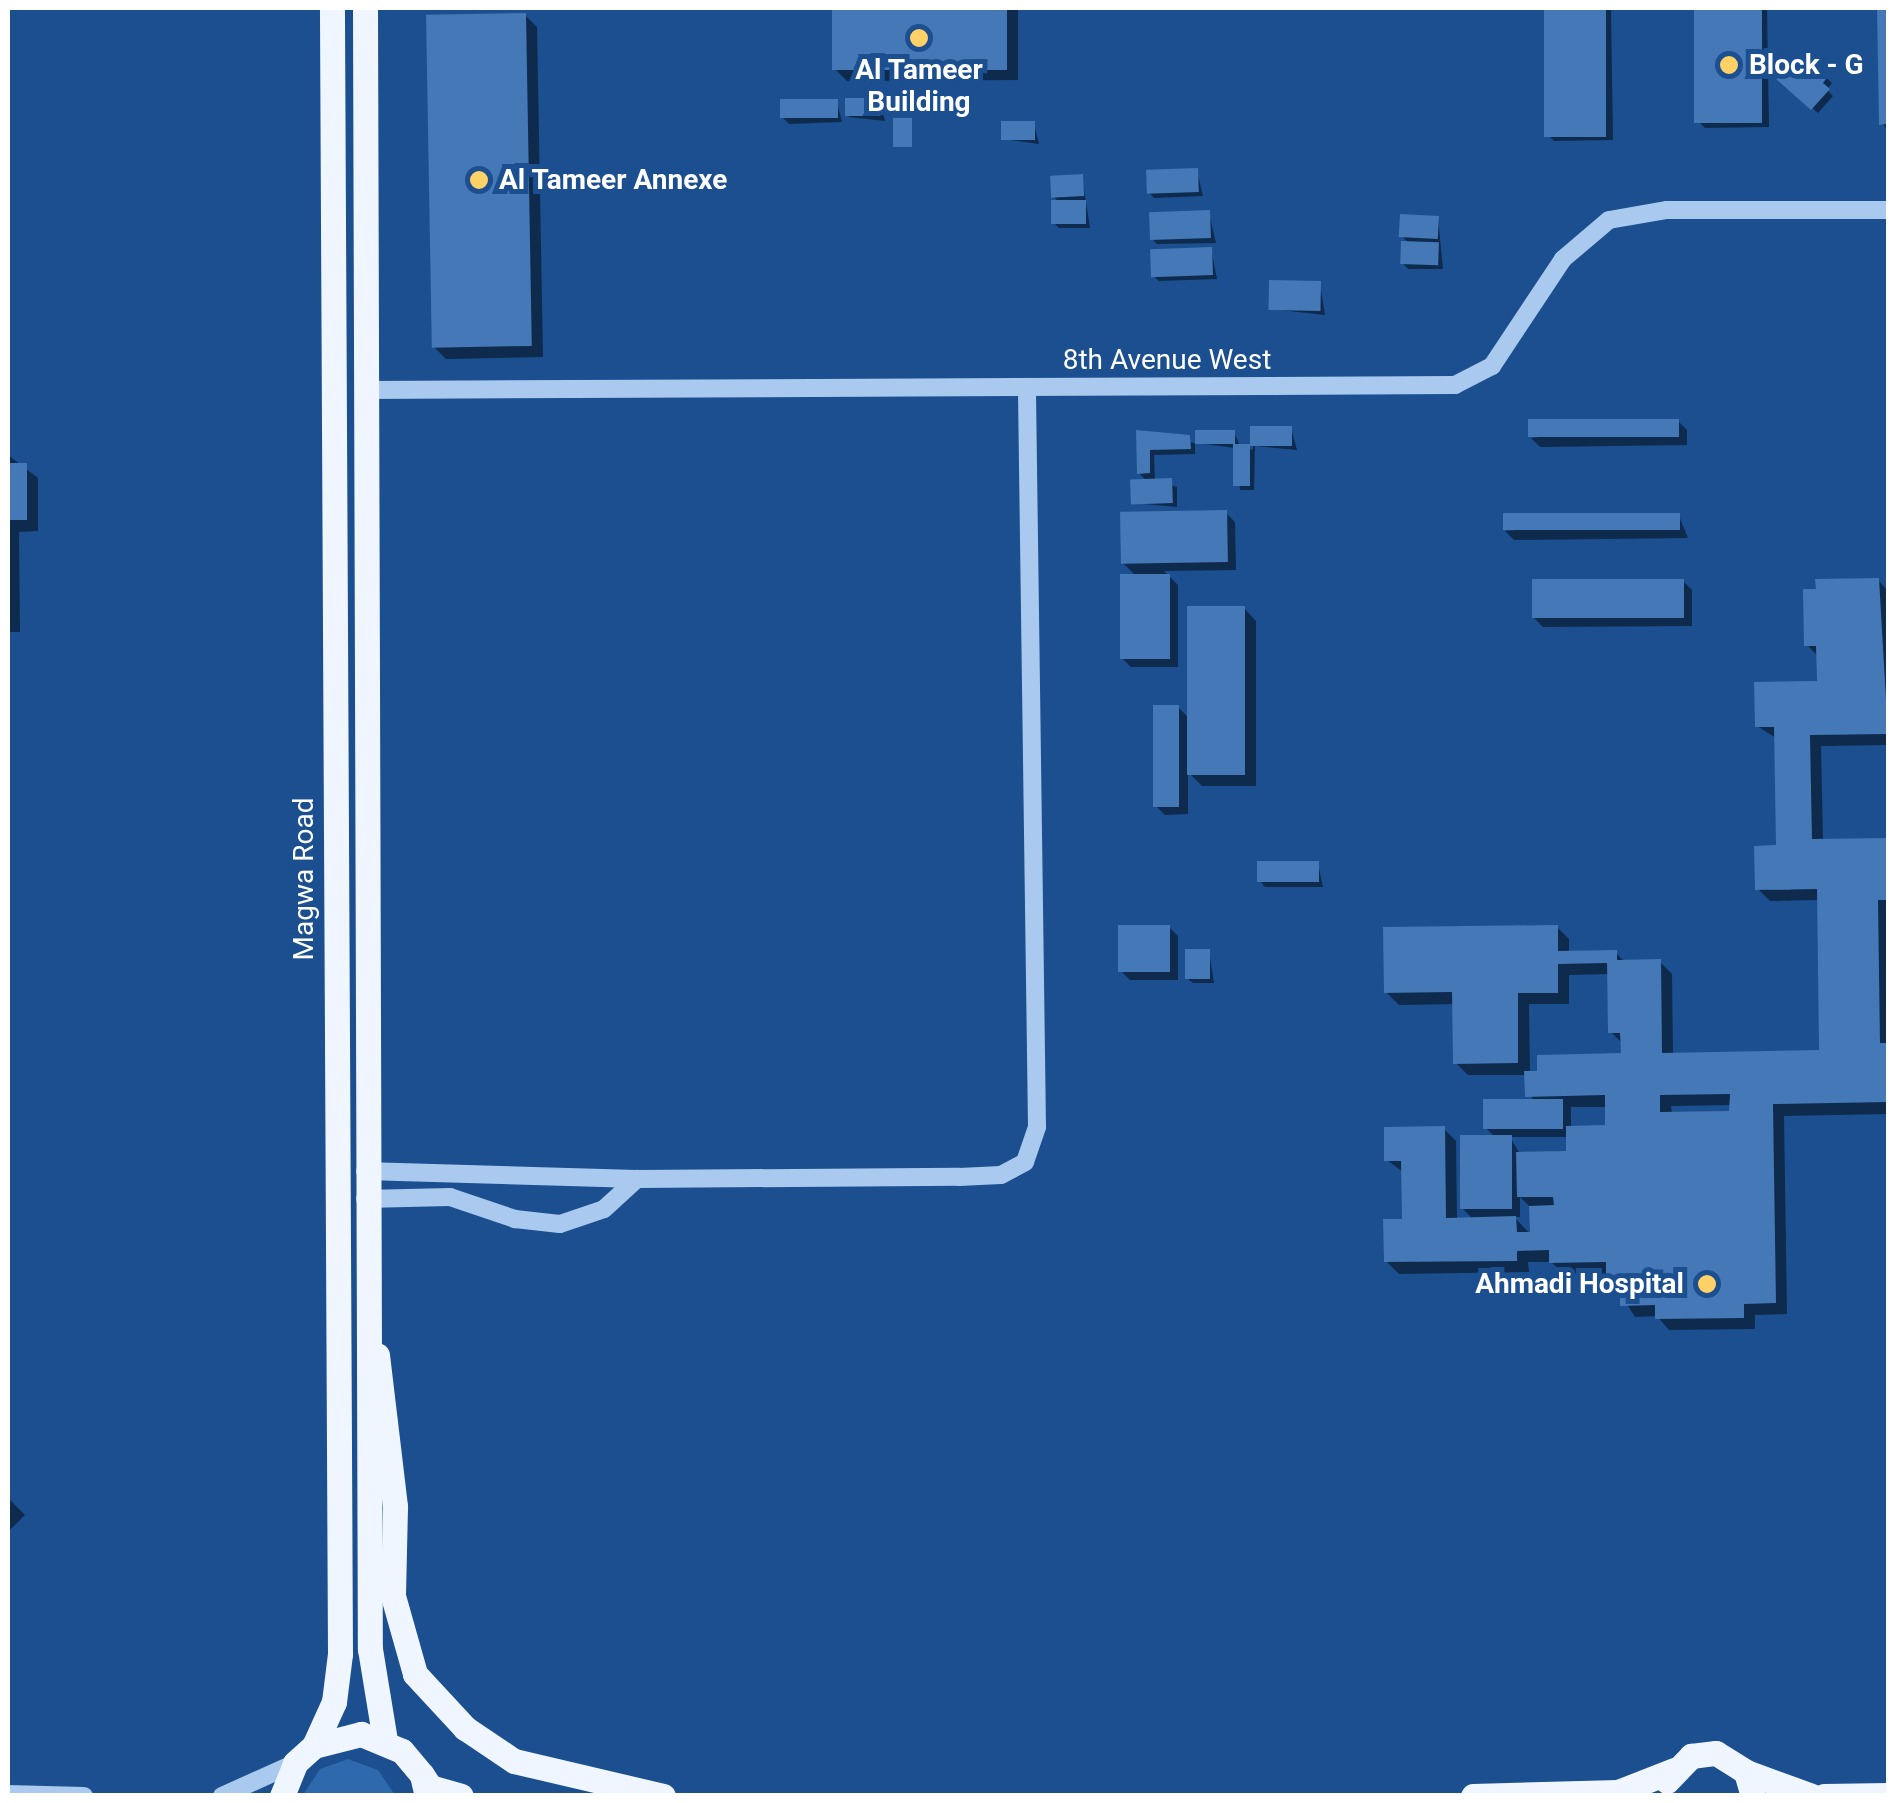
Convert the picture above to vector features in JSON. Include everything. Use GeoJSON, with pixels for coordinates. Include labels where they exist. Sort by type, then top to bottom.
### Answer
{"type":"FeatureCollection","features":[{"type":"Feature","properties":{"kind":"main road","name":"Magwa Road"},"geometry":{"type":"LineString","coordinates":[[282,1796],[334,1702],[340,1654],[332,8]]}},
{"type":"Feature","properties":{"kind":"main road"},"geometry":{"type":"LineString","coordinates":[[365,8],[365,1198],[370,1649],[385,1740],[425,1785],[460,1796]]}},
{"type":"Feature","properties":{"kind":"main road"},"geometry":{"type":"LineString","coordinates":[[366,1331],[387,1402],[394,1596],[416,1674],[465,1728],[514,1761],[663,1796]]}},
{"type":"Feature","properties":{"kind":"main road"},"geometry":{"type":"LineString","coordinates":[[304,1754],[349,1735],[385,1740]]}},
{"type":"Feature","properties":{"kind":"main road"},"geometry":{"type":"LineString","coordinates":[[1473,1796],[1618,1792],[1674,1770],[1691,1756],[1716,1753],[1750,1784],[1812,1796]]}},
{"type":"Feature","properties":{"kind":"main road"},"geometry":{"type":"LineString","coordinates":[[1664,1796],[1674,1770]]}},
{"type":"Feature","properties":{"kind":"main road"},"geometry":{"type":"LineString","coordinates":[[1824,1796],[1888,1795]]}},
{"type":"Feature","properties":{"kind":"street","name":"8th Avenue West"},"geometry":{"type":"LineString","coordinates":[[368,390],[1455,385],[1492,366],[1563,259],[1609,220],[1666,210],[1888,210]]}},
{"type":"Feature","properties":{"kind":"street"},"geometry":{"type":"LineString","coordinates":[[365,1171],[637,1179],[988,1176],[1014,1170],[1032,1152],[1027,388]]}},
{"type":"Feature","properties":{"kind":"street"},"geometry":{"type":"LineString","coordinates":[[365,1198],[450,1197],[515,1219],[560,1224],[604,1209],[637,1179]]}},
{"type":"Feature","properties":{"kind":"street"},"geometry":{"type":"LineString","coordinates":[[222,1796],[304,1754]]}},
{"type":"Feature","properties":{"kind":"street"},"geometry":{"type":"LineString","coordinates":[[8,1794],[84,1796]]}},
{"type":"Feature","properties":{"kind":"shaded area"},"geometry":{"type":"Polygon","coordinates":[[[348,1759],[378,1770],[395,1795],[303,1795],[320,1769],[348,1759]]]}},
{"type":"Feature","properties":{"kind":"building","name":"Al Tameer Building"},"geometry":{"type":"Polygon","coordinates":[[[832,8],[1007,8],[1007,70],[832,70],[832,8]]]}},
{"type":"Feature","properties":{"kind":"building"},"geometry":{"type":"Polygon","coordinates":[[[1544,8],[1606,8],[1606,137],[1544,137],[1544,8]]]}},
{"type":"Feature","properties":{"kind":"building","name":"Block - G"},"geometry":{"type":"Polygon","coordinates":[[[1694,8],[1762,8],[1762,123],[1694,123],[1694,8]]]}},
{"type":"Feature","properties":{"kind":"building"},"geometry":{"type":"Polygon","coordinates":[[[1877,8],[1888,8],[1888,124],[1879,125],[1877,8]]]}},
{"type":"Feature","properties":{"kind":"building","name":"Al Tameer Annexe"},"geometry":{"type":"Polygon","coordinates":[[[526,13],[532,346],[432,348],[426,15],[526,13]]]}},
{"type":"Feature","properties":{"kind":"building"},"geometry":{"type":"Polygon","coordinates":[[[1794,57],[1813,74],[1818,68],[1828,76],[1823,83],[1830,89],[1811,110],[1775,78],[1794,57]]]}},
{"type":"Feature","properties":{"kind":"building"},"geometry":{"type":"Polygon","coordinates":[[[845,98],[880,98],[880,116],[845,116],[845,98]]]}},
{"type":"Feature","properties":{"kind":"building"},"geometry":{"type":"Polygon","coordinates":[[[780,99],[838,99],[838,118],[780,118],[780,99]]]}},
{"type":"Feature","properties":{"kind":"building"},"geometry":{"type":"Polygon","coordinates":[[[893,118],[912,118],[912,147],[893,147],[893,118]]]}},
{"type":"Feature","properties":{"kind":"building"},"geometry":{"type":"Polygon","coordinates":[[[1001,121],[1035,121],[1035,140],[1001,140],[1001,121]]]}},
{"type":"Feature","properties":{"kind":"building"},"geometry":{"type":"Polygon","coordinates":[[[1198,168],[1199,192],[1147,194],[1146,170],[1198,168]]]}},
{"type":"Feature","properties":{"kind":"building"},"geometry":{"type":"Polygon","coordinates":[[[1083,174],[1084,196],[1051,198],[1050,176],[1083,174]]]}},
{"type":"Feature","properties":{"kind":"building"},"geometry":{"type":"Polygon","coordinates":[[[1051,200],[1086,200],[1086,224],[1051,224],[1051,200]]]}},
{"type":"Feature","properties":{"kind":"building"},"geometry":{"type":"Polygon","coordinates":[[[1210,210],[1211,238],[1150,240],[1149,212],[1210,210]]]}},
{"type":"Feature","properties":{"kind":"building"},"geometry":{"type":"Polygon","coordinates":[[[1400,214],[1439,216],[1438,239],[1399,237],[1400,214]]]}},
{"type":"Feature","properties":{"kind":"building"},"geometry":{"type":"Polygon","coordinates":[[[1401,241],[1439,242],[1438,265],[1400,264],[1401,241]]]}},
{"type":"Feature","properties":{"kind":"building"},"geometry":{"type":"Polygon","coordinates":[[[1212,247],[1213,275],[1151,277],[1150,249],[1212,247]]]}},
{"type":"Feature","properties":{"kind":"building"},"geometry":{"type":"Polygon","coordinates":[[[1269,280],[1321,281],[1320,311],[1268,310],[1269,280]]]}},
{"type":"Feature","properties":{"kind":"building"},"geometry":{"type":"Polygon","coordinates":[[[1528,419],[1679,419],[1679,437],[1528,437],[1528,419]]]}},
{"type":"Feature","properties":{"kind":"building"},"geometry":{"type":"Polygon","coordinates":[[[1250,426],[1292,426],[1292,446],[1250,446],[1250,426]]]}},
{"type":"Feature","properties":{"kind":"building"},"geometry":{"type":"Polygon","coordinates":[[[1136,430],[1190,435],[1191,449],[1150,450],[1150,473],[1137,474],[1136,430]]]}},
{"type":"Feature","properties":{"kind":"building"},"geometry":{"type":"Polygon","coordinates":[[[1195,430],[1235,430],[1235,444],[1195,444],[1195,430]]]}},
{"type":"Feature","properties":{"kind":"building"},"geometry":{"type":"Polygon","coordinates":[[[1233,444],[1250,444],[1250,486],[1233,486],[1233,444]]]}},
{"type":"Feature","properties":{"kind":"building"},"geometry":{"type":"Polygon","coordinates":[[[8,463],[27,463],[27,520],[8,520],[8,463]]]}},
{"type":"Feature","properties":{"kind":"building"},"geometry":{"type":"Polygon","coordinates":[[[1172,478],[1173,503],[1131,504],[1130,479],[1172,478]]]}},
{"type":"Feature","properties":{"kind":"building"},"geometry":{"type":"Polygon","coordinates":[[[1227,510],[1228,562],[1121,564],[1120,512],[1227,510]]]}},
{"type":"Feature","properties":{"kind":"building"},"geometry":{"type":"Polygon","coordinates":[[[1503,513],[1680,513],[1680,530],[1503,530],[1503,513]]]}},
{"type":"Feature","properties":{"kind":"building"},"geometry":{"type":"Polygon","coordinates":[[[1120,574],[1170,574],[1170,659],[1120,659],[1120,574]]]}},
{"type":"Feature","properties":{"kind":"building"},"geometry":{"type":"Polygon","coordinates":[[[1879,578],[1888,734],[1810,735],[1812,839],[1888,838],[1888,900],[1878,900],[1880,1043],[1888,1043],[1888,1102],[1773,1104],[1776,1303],[1744,1304],[1744,1318],[1655,1319],[1655,1305],[1620,1306],[1620,1280],[1606,1280],[1606,1262],[1549,1263],[1549,1250],[1517,1251],[1517,1261],[1384,1262],[1383,1219],[1402,1219],[1401,1161],[1384,1161],[1384,1127],[1445,1126],[1446,1218],[1516,1216],[1517,1232],[1530,1232],[1529,1206],[1554,1205],[1553,1197],[1517,1197],[1516,1152],[1566,1151],[1566,1126],[1605,1125],[1605,1095],[1525,1097],[1524,1071],[1537,1071],[1537,1055],[1621,1053],[1620,1033],[1608,1033],[1607,963],[1558,964],[1558,993],[1518,993],[1518,1063],[1453,1064],[1452,992],[1384,993],[1383,927],[1558,925],[1558,951],[1617,950],[1617,960],[1661,959],[1662,1053],[1819,1050],[1817,889],[1755,890],[1754,846],[1776,845],[1774,727],[1755,727],[1754,682],[1817,681],[1816,646],[1804,646],[1803,589],[1816,589],[1815,579],[1879,578]],[[1730,1094],[1660,1095],[1660,1112],[1729,1111],[1730,1094]]]}},
{"type":"Feature","properties":{"kind":"building"},"geometry":{"type":"Polygon","coordinates":[[[1532,579],[1684,579],[1684,618],[1532,618],[1532,579]]]}},
{"type":"Feature","properties":{"kind":"building"},"geometry":{"type":"Polygon","coordinates":[[[1187,606],[1245,606],[1245,775],[1187,775],[1187,606]]]}},
{"type":"Feature","properties":{"kind":"building"},"geometry":{"type":"Polygon","coordinates":[[[1153,705],[1179,705],[1179,807],[1153,807],[1153,705]]]}},
{"type":"Feature","properties":{"kind":"building"},"geometry":{"type":"Polygon","coordinates":[[[1257,861],[1319,861],[1319,882],[1257,882],[1257,861]]]}},
{"type":"Feature","properties":{"kind":"building"},"geometry":{"type":"Polygon","coordinates":[[[1118,925],[1170,925],[1170,972],[1118,972],[1118,925]]]}},
{"type":"Feature","properties":{"kind":"building"},"geometry":{"type":"Polygon","coordinates":[[[1185,949],[1210,949],[1210,979],[1185,979],[1185,949]]]}},
{"type":"Feature","properties":{"kind":"building"},"geometry":{"type":"Polygon","coordinates":[[[1483,1099],[1563,1099],[1563,1129],[1483,1129],[1483,1099]]]}},
{"type":"Feature","properties":{"kind":"building"},"geometry":{"type":"Polygon","coordinates":[[[1460,1135],[1512,1135],[1512,1209],[1460,1209],[1460,1135]]]}},
{"type":"Feature","properties":{"kind":"place","name":"Al Tameer Building"},"geometry":{"type":"Point","coordinates":[919,38]}},
{"type":"Feature","properties":{"kind":"place","name":"Block - G"},"geometry":{"type":"Point","coordinates":[1729,65]}},
{"type":"Feature","properties":{"kind":"place","name":"Al Tameer Annexe"},"geometry":{"type":"Point","coordinates":[479,180]}},
{"type":"Feature","properties":{"kind":"place","name":"Ahmadi Hospital"},"geometry":{"type":"Point","coordinates":[1707,1284]}}]}
